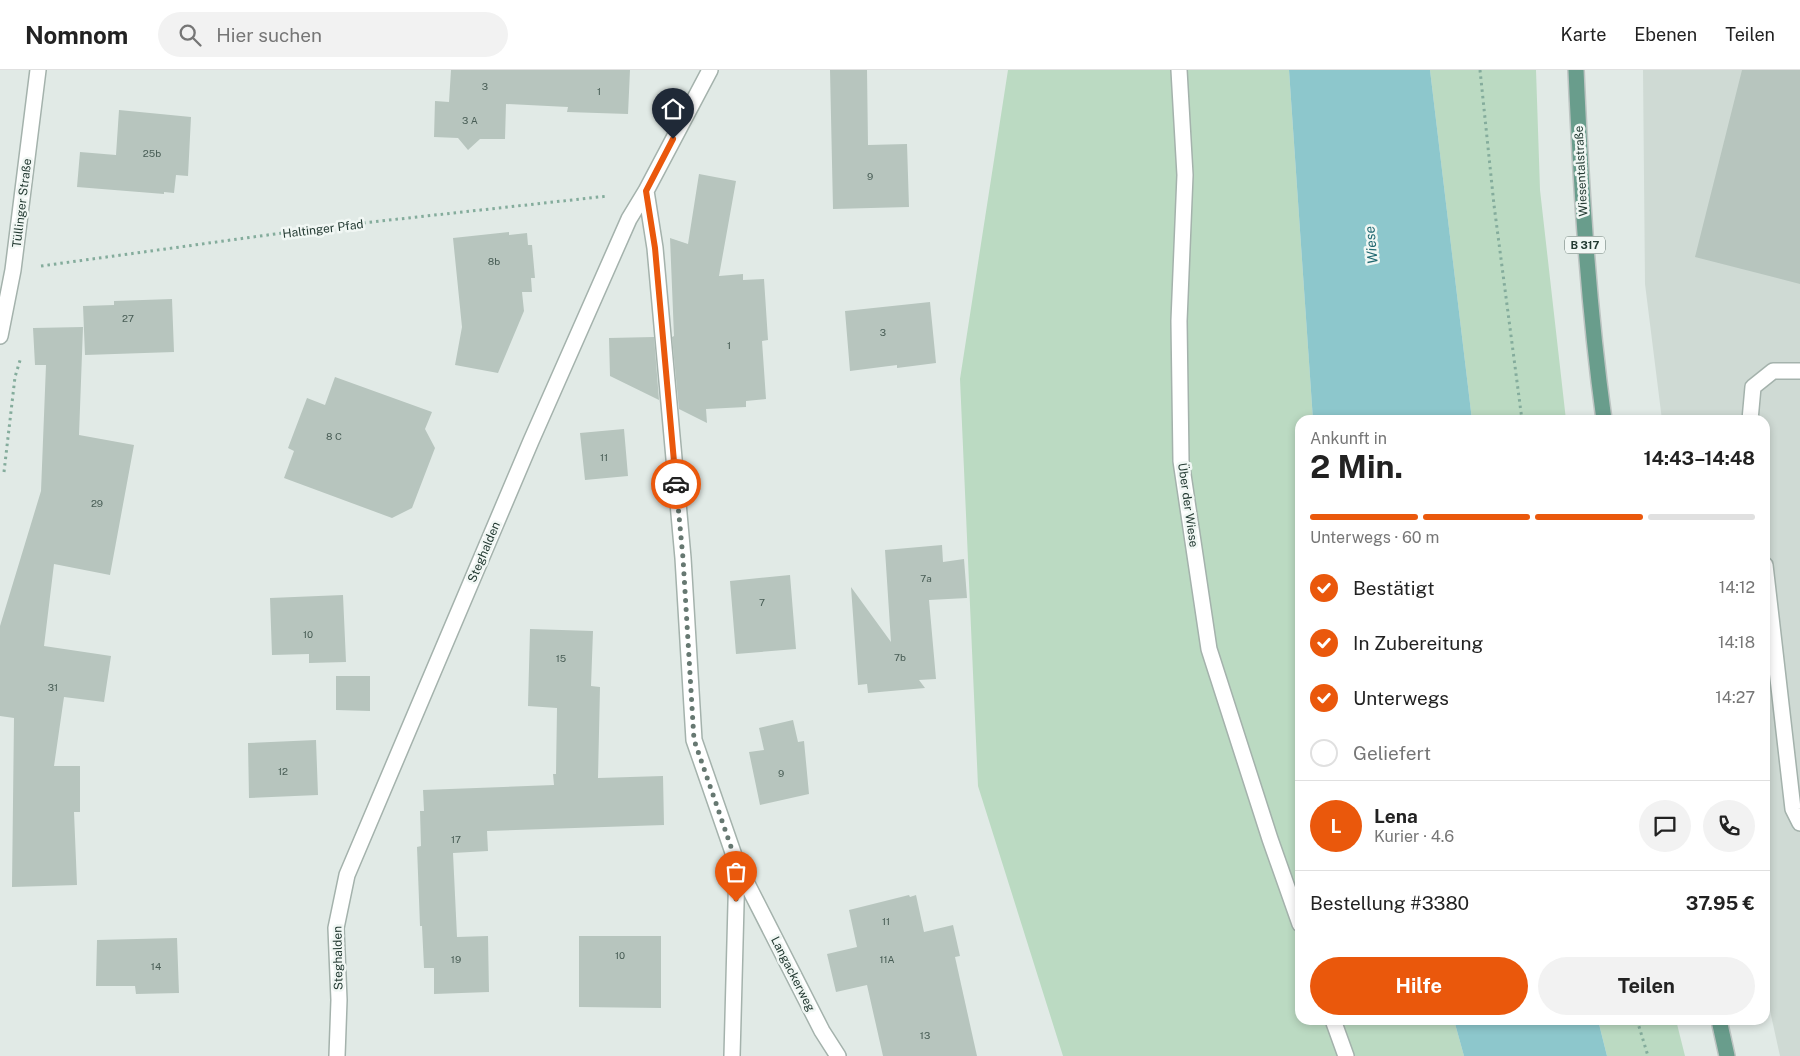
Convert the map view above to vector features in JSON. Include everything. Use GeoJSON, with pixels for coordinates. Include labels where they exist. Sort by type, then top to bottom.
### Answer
{"type":"FeatureCollection","features":[{"type":"Feature","properties":{"kind":"main road","name":"Wiesentalstraße"},"geometry":{"type":"LineString","coordinates":[[1576,70],[1585,244],[1595,352],[1603,415]]}},
{"type":"Feature","properties":{"kind":"main road"},"geometry":{"type":"LineString","coordinates":[[1720,1025],[1728,1056]]}},
{"type":"Feature","properties":{"kind":"street","name":"Tüllinger Straße"},"geometry":{"type":"LineString","coordinates":[[0,336],[7,270],[38,70]]}},
{"type":"Feature","properties":{"kind":"street","name":"Steghalden"},"geometry":{"type":"LineString","coordinates":[[337,1056],[339,1000],[336,928],[347,875],[535,432],[629,220],[710,70]]}},
{"type":"Feature","properties":{"kind":"street","name":"Über der Wiese"},"geometry":{"type":"LineString","coordinates":[[1179,70],[1186,175],[1179,321],[1181,461],[1209,649],[1270,839],[1295,910]]}},
{"type":"Feature","properties":{"kind":"street","name":"Langackerweg"},"geometry":{"type":"LineString","coordinates":[[646,191],[655,248],[682,548],[694,740],[737,864],[822,1030],[838,1056]]}},
{"type":"Feature","properties":{"kind":"street"},"geometry":{"type":"LineString","coordinates":[[1750,415],[1753,387],[1773,371],[1800,371]]}},
{"type":"Feature","properties":{"kind":"street"},"geometry":{"type":"LineString","coordinates":[[1770,608],[1793,808],[1800,823]]}},
{"type":"Feature","properties":{"kind":"street","name":"Langackerweg"},"geometry":{"type":"LineString","coordinates":[[732,1056],[737,864]]}},
{"type":"Feature","properties":{"kind":"street"},"geometry":{"type":"LineString","coordinates":[[1336,1025],[1346,1056]]}},
{"type":"Feature","properties":{"kind":"path"},"geometry":{"type":"LineString","coordinates":[[1480,70],[1494,205],[1521,415]]}},
{"type":"Feature","properties":{"kind":"path","name":"Haltinger Pfad"},"geometry":{"type":"LineString","coordinates":[[7,270],[326,228],[646,191]]}},
{"type":"Feature","properties":{"kind":"path"},"geometry":{"type":"LineString","coordinates":[[4,472],[15,377],[21,354]]}},
{"type":"Feature","properties":{"kind":"path"},"geometry":{"type":"LineString","coordinates":[[1639,1025],[1648,1056]]}},
{"type":"Feature","properties":{"kind":"shaded area"},"geometry":{"type":"Polygon","coordinates":[[[1643,70],[1800,70],[1800,1056],[1780,1056],[1770,1011],[1770,415],[1661,415],[1645,284],[1643,70]]]}},
{"type":"Feature","properties":{"kind":"green space"},"geometry":{"type":"Polygon","coordinates":[[[1008,70],[1289,70],[1313,415],[1295,415],[1295,1025],[1455,1025],[1464,1056],[1063,1056],[978,786],[960,379],[1008,70]]]}},
{"type":"Feature","properties":{"kind":"green space"},"geometry":{"type":"Polygon","coordinates":[[[1430,70],[1536,70],[1540,190],[1565,415],[1471,415],[1430,70]]]}},
{"type":"Feature","properties":{"kind":"green space"},"geometry":{"type":"Polygon","coordinates":[[[1599,1025],[1677,1025],[1685,1056],[1607,1056],[1599,1025]]]}},
{"type":"Feature","properties":{"kind":"water","name":"Wiese"},"geometry":{"type":"Polygon","coordinates":[[[1289,70],[1430,70],[1471,415],[1313,415],[1289,70]]]}},
{"type":"Feature","properties":{"kind":"water"},"geometry":{"type":"Polygon","coordinates":[[[1455,1025],[1599,1025],[1607,1056],[1464,1056],[1455,1025]]]}},
{"type":"Feature","properties":{"kind":"building"},"geometry":{"type":"Polygon","coordinates":[[[451,70],[630,70],[628,114],[567,112],[568,107],[506,104],[505,139],[480,139],[468,150],[458,138],[434,137],[435,101],[449,102],[451,70]]]}},
{"type":"Feature","properties":{"kind":"building"},"geometry":{"type":"Polygon","coordinates":[[[830,70],[867,70],[868,145],[907,144],[909,207],[833,209],[830,70]]]}},
{"type":"Feature","properties":{"kind":"building"},"geometry":{"type":"Polygon","coordinates":[[[1742,70],[1800,70],[1800,284],[1695,257],[1742,70]]]}},
{"type":"Feature","properties":{"kind":"building"},"geometry":{"type":"Polygon","coordinates":[[[119,110],[191,117],[188,176],[176,175],[174,193],[164,192],[164,194],[77,187],[80,152],[116,155],[119,110]]]}},
{"type":"Feature","properties":{"kind":"building"},"geometry":{"type":"Polygon","coordinates":[[[699,174],[736,181],[719,276],[743,274],[743,280],[764,279],[768,340],[762,341],[766,399],[746,401],[746,407],[706,409],[707,423],[679,409],[672,337],[674,336],[670,238],[688,244],[699,174]]]}},
{"type":"Feature","properties":{"kind":"building"},"geometry":{"type":"Polygon","coordinates":[[[509,232],[509,235],[527,233],[528,245],[532,245],[535,278],[531,278],[532,292],[522,292],[524,311],[498,373],[455,365],[462,327],[453,238],[509,232]]]}},
{"type":"Feature","properties":{"kind":"building"},"geometry":{"type":"Polygon","coordinates":[[[172,299],[174,352],[85,355],[83,306],[114,305],[114,301],[172,299]]]}},
{"type":"Feature","properties":{"kind":"building"},"geometry":{"type":"Polygon","coordinates":[[[930,302],[936,363],[897,368],[897,365],[850,371],[845,311],[930,302]]]}},
{"type":"Feature","properties":{"kind":"building"},"geometry":{"type":"Polygon","coordinates":[[[83,327],[79,435],[134,445],[110,575],[54,564],[44,646],[111,656],[104,702],[64,697],[54,766],[80,766],[80,812],[74,812],[77,885],[12,887],[14,718],[0,716],[0,626],[41,491],[46,365],[35,365],[33,328],[83,327]]]}},
{"type":"Feature","properties":{"kind":"building"},"geometry":{"type":"Polygon","coordinates":[[[654,337],[659,400],[610,376],[609,338],[654,337]]]}},
{"type":"Feature","properties":{"kind":"building"},"geometry":{"type":"Polygon","coordinates":[[[335,377],[432,412],[425,429],[435,448],[412,508],[392,518],[284,478],[294,451],[288,448],[307,398],[325,405],[335,377]]]}},
{"type":"Feature","properties":{"kind":"building"},"geometry":{"type":"Polygon","coordinates":[[[624,429],[628,476],[585,480],[580,433],[624,429]]]}},
{"type":"Feature","properties":{"kind":"building"},"geometry":{"type":"Polygon","coordinates":[[[942,545],[943,562],[964,559],[967,598],[929,600],[936,679],[919,680],[925,688],[868,693],[867,684],[858,685],[851,587],[891,642],[885,550],[942,545]]]}},
{"type":"Feature","properties":{"kind":"building"},"geometry":{"type":"Polygon","coordinates":[[[790,575],[796,649],[736,654],[730,581],[790,575]]]}},
{"type":"Feature","properties":{"kind":"building"},"geometry":{"type":"Polygon","coordinates":[[[343,595],[346,662],[309,663],[309,654],[272,655],[270,598],[343,595]]]}},
{"type":"Feature","properties":{"kind":"building"},"geometry":{"type":"Polygon","coordinates":[[[530,629],[593,631],[591,686],[600,687],[598,778],[663,776],[664,825],[487,831],[488,851],[453,853],[457,937],[488,936],[489,992],[434,994],[434,968],[424,968],[422,926],[420,926],[417,847],[421,846],[420,811],[424,811],[423,790],[554,785],[553,774],[556,774],[557,708],[528,706],[530,629]]]}},
{"type":"Feature","properties":{"kind":"building"},"geometry":{"type":"Polygon","coordinates":[[[336,676],[370,676],[370,711],[336,710],[336,676]]]}},
{"type":"Feature","properties":{"kind":"building"},"geometry":{"type":"Polygon","coordinates":[[[793,720],[798,742],[804,741],[809,794],[760,805],[749,752],[764,750],[759,728],[793,720]]]}},
{"type":"Feature","properties":{"kind":"building"},"geometry":{"type":"Polygon","coordinates":[[[316,740],[318,795],[249,798],[248,743],[316,740]]]}},
{"type":"Feature","properties":{"kind":"building"},"geometry":{"type":"Polygon","coordinates":[[[909,895],[910,897],[916,895],[924,932],[953,925],[960,956],[955,957],[977,1056],[883,1056],[867,985],[836,992],[827,954],[857,947],[849,910],[909,895]]]}},
{"type":"Feature","properties":{"kind":"building"},"geometry":{"type":"Polygon","coordinates":[[[579,936],[661,936],[661,1008],[579,1007],[579,936]]]}},
{"type":"Feature","properties":{"kind":"building"},"geometry":{"type":"Polygon","coordinates":[[[177,938],[179,993],[136,994],[135,986],[96,986],[97,940],[177,938]]]}},
{"type":"Feature","properties":{"kind":"way so far"},"geometry":{"type":"LineString","coordinates":[[676,484],[683,558],[694,740],[737,864],[736,902]]}},
{"type":"Feature","properties":{"kind":"route"},"geometry":{"type":"LineString","coordinates":[[673,139],[646,191],[655,248],[676,484]]}}]}
